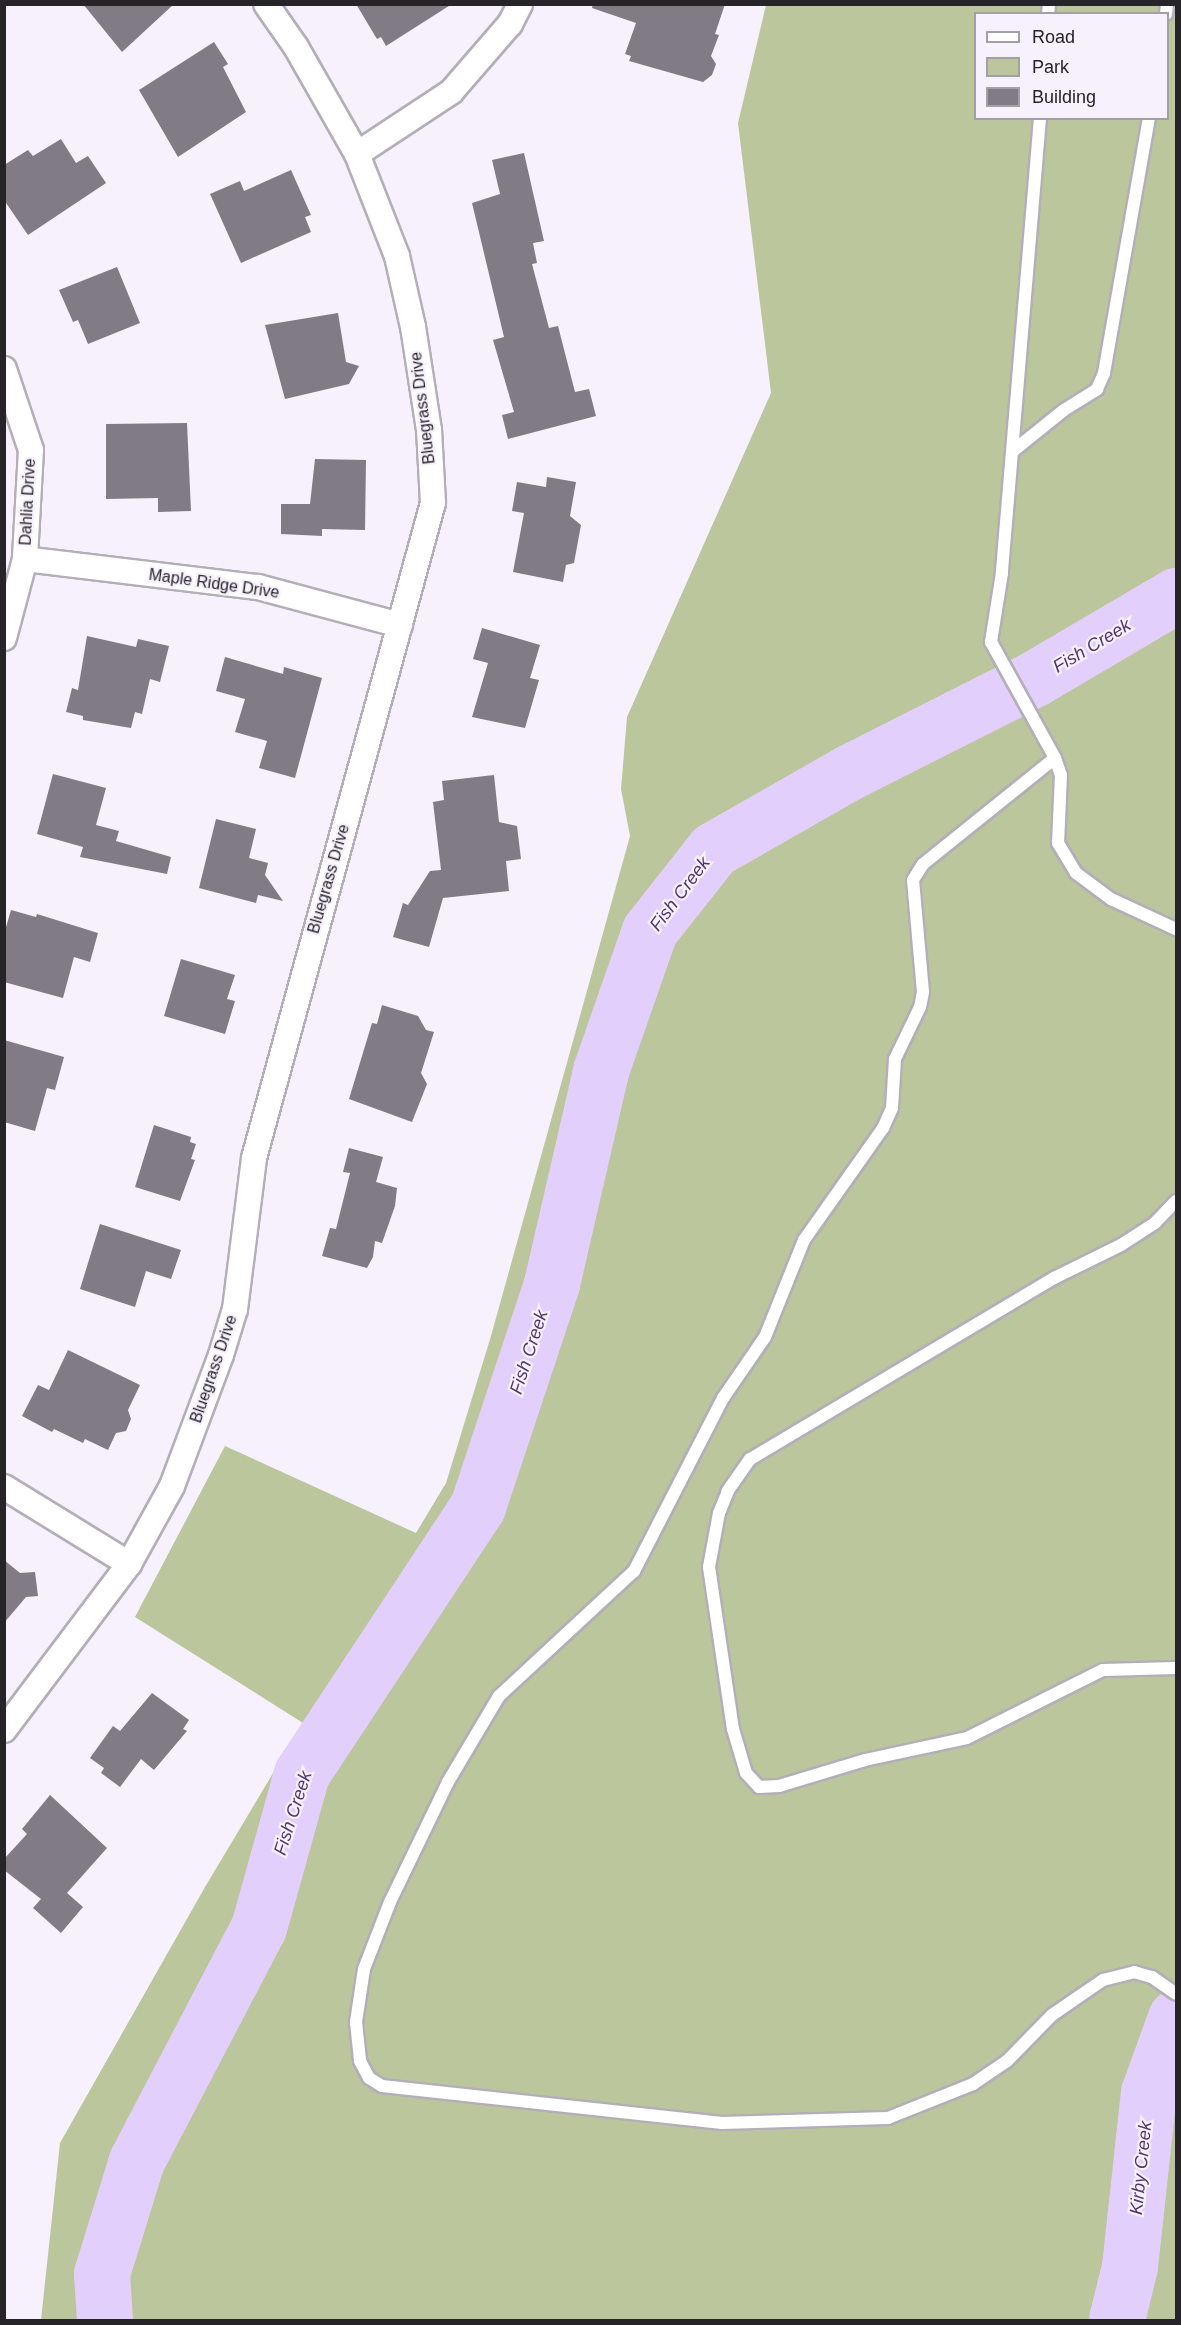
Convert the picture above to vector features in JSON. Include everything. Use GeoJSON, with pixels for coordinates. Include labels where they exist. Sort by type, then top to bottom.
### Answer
{"type":"FeatureCollection","features":[{"type":"Feature","properties":{"kind":"street","name":"Bluegrass Drive"},"geometry":{"type":"LineString","coordinates":[[4,1730],[129,1564],[172,1486],[235,1309],[254,1158],[432,503],[429,430],[413,327],[397,256],[357,154],[296,47],[266,4]]}},
{"type":"Feature","properties":{"kind":"street"},"geometry":{"type":"LineString","coordinates":[[357,154],[451,92],[510,24],[520,4]]}},
{"type":"Feature","properties":{"kind":"street","name":"Dahlia Drive"},"geometry":{"type":"LineString","coordinates":[[4,369],[31,450],[25,559],[4,638]]}},
{"type":"Feature","properties":{"kind":"street","name":"Maple Ridge Drive"},"geometry":{"type":"LineString","coordinates":[[25,559],[258,587],[400,625]]}},
{"type":"Feature","properties":{"kind":"street"},"geometry":{"type":"LineString","coordinates":[[4,1486],[129,1564]]}},
{"type":"Feature","properties":{"kind":"lane"},"geometry":{"type":"LineString","coordinates":[[1040,120],[1002,573],[991,642],[1049,743],[1055,758],[1061,775],[1058,843],[1076,873],[1111,899],[1176,929]]}},
{"type":"Feature","properties":{"kind":"lane"},"geometry":{"type":"LineString","coordinates":[[1013,451],[1064,410],[1097,389],[1104,373],[1149,120]]}},
{"type":"Feature","properties":{"kind":"lane"},"geometry":{"type":"LineString","coordinates":[[1055,758],[924,864],[913,880],[923,992],[920,1007],[895,1059],[892,1108],[883,1128],[804,1240],[765,1337],[723,1398],[634,1571],[499,1696],[447,1782],[390,1902],[368,1958],[356,2022],[360,2061],[369,2078],[382,2086],[722,2123],[888,2118],[973,2084],[1007,2061],[1052,2015],[1103,1980],[1134,1972],[1152,1977],[1176,1994]]}},
{"type":"Feature","properties":{"kind":"lane"},"geometry":{"type":"LineString","coordinates":[[1176,1201],[1155,1223],[1120,1245],[1054,1278],[750,1459],[733,1482],[719,1513],[709,1568],[733,1729],[746,1773],[759,1787],[779,1786],[865,1760],[967,1738],[1103,1670],[1176,1668]]}},
{"type":"Feature","properties":{"kind":"green space"},"geometry":{"type":"Polygon","coordinates":[[[766,5],[1176,5],[1176,2320],[41,2320],[60,2143],[205,1887],[303,1723],[135,1617],[225,1446],[416,1533],[446,1483],[491,1336],[630,836],[621,789],[627,717],[771,393],[738,123],[766,5]]]}},
{"type":"Feature","properties":{"kind":"building"},"geometry":{"type":"Polygon","coordinates":[[[83,4],[174,4],[122,52],[83,4]]]}},
{"type":"Feature","properties":{"kind":"building"},"geometry":{"type":"Polygon","coordinates":[[[356,4],[452,4],[386,46],[381,37],[377,39],[356,4]]]}},
{"type":"Feature","properties":{"kind":"building"},"geometry":{"type":"Polygon","coordinates":[[[593,4],[725,4],[715,34],[719,35],[711,56],[716,64],[712,75],[703,82],[629,61],[631,56],[625,54],[636,23],[592,8],[593,4]]]}},
{"type":"Feature","properties":{"kind":"building"},"geometry":{"type":"Polygon","coordinates":[[[214,42],[228,64],[223,67],[246,112],[178,157],[139,90],[214,42]]]}},
{"type":"Feature","properties":{"kind":"building"},"geometry":{"type":"Polygon","coordinates":[[[61,139],[76,163],[88,156],[106,183],[28,235],[4,200],[4,165],[28,150],[33,156],[61,139]]]}},
{"type":"Feature","properties":{"kind":"building"},"geometry":{"type":"Polygon","coordinates":[[[524,153],[544,241],[533,243],[537,263],[532,264],[549,328],[558,326],[575,392],[589,389],[596,416],[508,439],[502,415],[514,412],[493,340],[504,337],[472,203],[500,194],[492,160],[524,153]]]}},
{"type":"Feature","properties":{"kind":"building"},"geometry":{"type":"Polygon","coordinates":[[[291,170],[311,215],[305,217],[311,232],[241,263],[210,194],[240,181],[244,191],[291,170]]]}},
{"type":"Feature","properties":{"kind":"building"},"geometry":{"type":"Polygon","coordinates":[[[117,267],[140,323],[88,344],[78,320],[73,322],[59,290],[117,267]]]}},
{"type":"Feature","properties":{"kind":"building"},"geometry":{"type":"Polygon","coordinates":[[[338,313],[346,362],[359,366],[349,384],[285,399],[265,325],[338,313]]]}},
{"type":"Feature","properties":{"kind":"building"},"geometry":{"type":"Polygon","coordinates":[[[187,423],[191,511],[158,512],[158,498],[106,499],[106,424],[187,423]]]}},
{"type":"Feature","properties":{"kind":"building"},"geometry":{"type":"Polygon","coordinates":[[[315,459],[366,460],[365,530],[322,529],[322,536],[281,534],[281,504],[310,504],[315,459]]]}},
{"type":"Feature","properties":{"kind":"building"},"geometry":{"type":"Polygon","coordinates":[[[547,477],[576,482],[570,516],[581,525],[574,563],[566,565],[563,582],[513,572],[524,513],[512,511],[517,482],[546,487],[547,477]]]}},
{"type":"Feature","properties":{"kind":"building"},"geometry":{"type":"Polygon","coordinates":[[[482,628],[540,645],[530,678],[539,680],[525,728],[472,717],[488,663],[473,659],[482,628]]]}},
{"type":"Feature","properties":{"kind":"building"},"geometry":{"type":"Polygon","coordinates":[[[87,636],[136,647],[138,639],[169,646],[160,682],[150,679],[142,714],[135,712],[131,728],[83,720],[83,716],[66,712],[72,688],[78,690],[87,636]]]}},
{"type":"Feature","properties":{"kind":"building"},"geometry":{"type":"Polygon","coordinates":[[[225,657],[283,674],[284,667],[322,678],[295,778],[259,768],[267,741],[235,732],[245,699],[216,691],[225,657]]]}},
{"type":"Feature","properties":{"kind":"building"},"geometry":{"type":"Polygon","coordinates":[[[53,774],[106,788],[96,825],[119,831],[116,841],[171,857],[167,874],[80,857],[83,847],[37,834],[53,774]]]}},
{"type":"Feature","properties":{"kind":"building"},"geometry":{"type":"Polygon","coordinates":[[[494,775],[499,822],[517,826],[521,859],[506,861],[509,891],[443,898],[429,947],[393,937],[403,903],[408,905],[430,871],[441,870],[433,802],[444,800],[442,781],[494,775]]]}},
{"type":"Feature","properties":{"kind":"building"},"geometry":{"type":"Polygon","coordinates":[[[216,819],[256,829],[249,858],[268,863],[265,875],[283,901],[258,895],[256,903],[199,888],[216,819]]]}},
{"type":"Feature","properties":{"kind":"building"},"geometry":{"type":"Polygon","coordinates":[[[11,910],[36,917],[37,914],[98,933],[90,962],[74,957],[63,998],[4,982],[4,934],[11,910]]]}},
{"type":"Feature","properties":{"kind":"building"},"geometry":{"type":"Polygon","coordinates":[[[181,959],[235,975],[227,999],[235,1001],[225,1034],[164,1016],[181,959]]]}},
{"type":"Feature","properties":{"kind":"building"},"geometry":{"type":"Polygon","coordinates":[[[382,1005],[418,1016],[426,1030],[434,1032],[421,1073],[427,1084],[412,1122],[349,1099],[372,1023],[377,1024],[382,1005]]]}},
{"type":"Feature","properties":{"kind":"building"},"geometry":{"type":"Polygon","coordinates":[[[4,1040],[64,1057],[55,1090],[47,1088],[35,1131],[4,1122],[4,1040]]]}},
{"type":"Feature","properties":{"kind":"building"},"geometry":{"type":"Polygon","coordinates":[[[154,1125],[191,1137],[190,1142],[196,1144],[191,1159],[195,1160],[180,1201],[135,1187],[154,1125]]]}},
{"type":"Feature","properties":{"kind":"building"},"geometry":{"type":"Polygon","coordinates":[[[349,1148],[383,1157],[376,1182],[397,1188],[395,1206],[382,1243],[375,1241],[373,1257],[367,1268],[322,1256],[330,1228],[336,1229],[350,1173],[343,1172],[349,1148]]]}},
{"type":"Feature","properties":{"kind":"building"},"geometry":{"type":"Polygon","coordinates":[[[100,1224],[181,1250],[171,1279],[146,1271],[135,1307],[80,1289],[100,1224]]]}},
{"type":"Feature","properties":{"kind":"building"},"geometry":{"type":"Polygon","coordinates":[[[68,1350],[140,1385],[128,1410],[131,1419],[126,1431],[116,1433],[108,1450],[85,1439],[83,1443],[54,1429],[52,1432],[22,1416],[38,1385],[49,1390],[68,1350]]]}},
{"type":"Feature","properties":{"kind":"building"},"geometry":{"type":"Polygon","coordinates":[[[4,1560],[20,1573],[35,1572],[38,1596],[26,1597],[4,1623],[4,1560]]]}},
{"type":"Feature","properties":{"kind":"building"},"geometry":{"type":"Polygon","coordinates":[[[152,1693],[189,1720],[183,1729],[187,1731],[154,1770],[141,1759],[120,1787],[101,1773],[104,1768],[90,1758],[113,1726],[120,1731],[152,1693]]]}},
{"type":"Feature","properties":{"kind":"building"},"geometry":{"type":"Polygon","coordinates":[[[50,1795],[107,1848],[67,1893],[83,1907],[61,1933],[33,1908],[41,1899],[4,1870],[4,1859],[27,1834],[22,1829],[50,1795]]]}},
{"type":"Feature","properties":{"kind":"waterway","name":"Fish Creek"},"geometry":{"type":"LineString","coordinates":[[105,2320],[102,2274],[137,2161],[259,1928],[302,1774],[478,1507],[552,1284],[601,1071],[650,931],[714,850],[849,773],[1035,679],[1176,596]]}},
{"type":"Feature","properties":{"kind":"waterway","name":"Kirby Creek"},"geometry":{"type":"LineString","coordinates":[[1117,2320],[1130,2267],[1149,2093],[1176,2018]]}}]}
